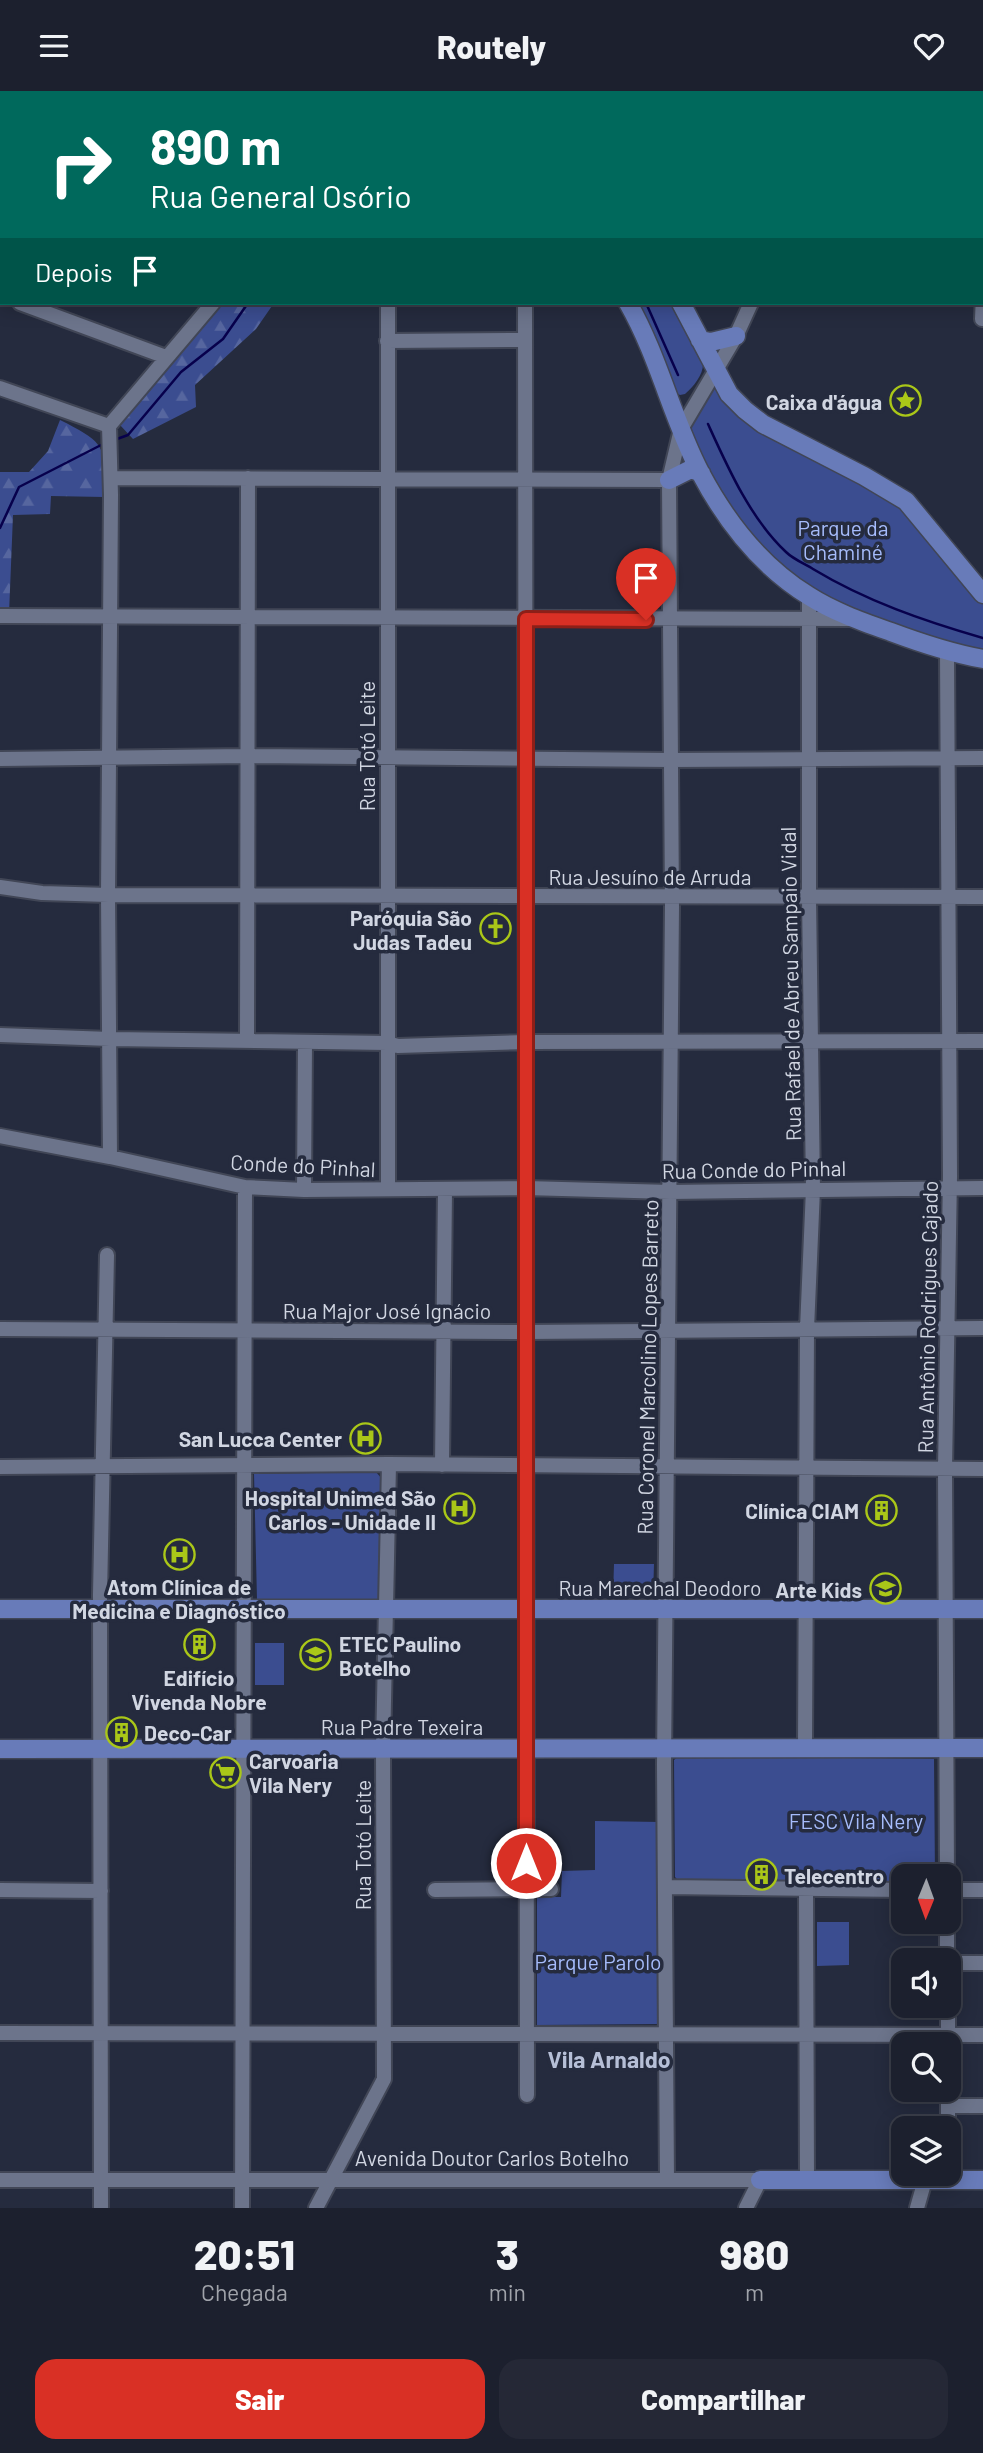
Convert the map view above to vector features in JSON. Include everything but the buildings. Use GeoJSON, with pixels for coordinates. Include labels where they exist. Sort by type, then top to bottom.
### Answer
{"type":"FeatureCollection","features":[{"type":"Feature","properties":{"kind":"main road"},"geometry":{"type":"LineString","coordinates":[[629,305],[644,333],[701,474],[730,523],[752,550],[809,597],[855,619],[947,653],[983,659]]}},
{"type":"Feature","properties":{"kind":"main road"},"geometry":{"type":"LineString","coordinates":[[682,305],[729,394],[763,425],[864,476],[906,501],[983,594]]}},
{"type":"Feature","properties":{"kind":"main road"},"geometry":{"type":"LineString","coordinates":[[700,340],[711,342],[736,336]]}},
{"type":"Feature","properties":{"kind":"main road"},"geometry":{"type":"LineString","coordinates":[[669,480],[691,469],[701,474]]}},
{"type":"Feature","properties":{"kind":"main road","name":"Rua Marechal Deodoro"},"geometry":{"type":"LineString","coordinates":[[0,1609],[983,1609]]}},
{"type":"Feature","properties":{"kind":"main road","name":"Rua Padre Texeira"},"geometry":{"type":"LineString","coordinates":[[0,1749],[983,1748]]}},
{"type":"Feature","properties":{"kind":"main road","name":"Avenida Doutor Carlos Botelho"},"geometry":{"type":"LineString","coordinates":[[961,2178],[983,2180]]}},
{"type":"Feature","properties":{"kind":"main road","name":"Avenida Doutor Carlos Botelho"},"geometry":{"type":"LineString","coordinates":[[760,2180],[891,2180]]}},
{"type":"Feature","properties":{"kind":"street"},"geometry":{"type":"LineString","coordinates":[[25,305],[166,357]]}},
{"type":"Feature","properties":{"kind":"street"},"geometry":{"type":"LineString","coordinates":[[110,1157],[109,426],[211,305]]}},
{"type":"Feature","properties":{"kind":"street","name":"Rua Totó Leite"},"geometry":{"type":"LineString","coordinates":[[388,305],[388,1189]]}},
{"type":"Feature","properties":{"kind":"street"},"geometry":{"type":"LineString","coordinates":[[525,305],[527,2095]]}},
{"type":"Feature","properties":{"kind":"street","name":"Rua Coronel Marcolino Lopes Barreto"},"geometry":{"type":"LineString","coordinates":[[667,2180],[664,1747],[672,896],[669,480],[681,429],[736,336],[750,305]]}},
{"type":"Feature","properties":{"kind":"street"},"geometry":{"type":"LineString","coordinates":[[387,341],[525,340]]}},
{"type":"Feature","properties":{"kind":"street"},"geometry":{"type":"LineString","coordinates":[[0,388],[109,426]]}},
{"type":"Feature","properties":{"kind":"street"},"geometry":{"type":"LineString","coordinates":[[111,478],[669,480]]}},
{"type":"Feature","properties":{"kind":"street"},"geometry":{"type":"LineString","coordinates":[[247,1041],[248,478]]}},
{"type":"Feature","properties":{"kind":"street","name":"Rua Rafael de Abreu Sampaio Vidal"},"geometry":{"type":"LineString","coordinates":[[805,1748],[807,1329],[813,1189],[809,597]]}},
{"type":"Feature","properties":{"kind":"street"},"geometry":{"type":"LineString","coordinates":[[0,616],[855,619]]}},
{"type":"Feature","properties":{"kind":"street","name":"Rua Antônio Rodrigues Cajado"},"geometry":{"type":"LineString","coordinates":[[947,653],[950,1188],[945,1469],[947,1864]]}},
{"type":"Feature","properties":{"kind":"street"},"geometry":{"type":"LineString","coordinates":[[0,759],[247,756],[670,760],[983,758]]}},
{"type":"Feature","properties":{"kind":"street","name":"Rua Jesuíno de Arruda"},"geometry":{"type":"LineString","coordinates":[[0,887],[42,893],[108,895],[983,897]]}},
{"type":"Feature","properties":{"kind":"street"},"geometry":{"type":"LineString","coordinates":[[2,1033],[110,1039],[387,1043],[398,1046],[526,1042],[983,1041]]}},
{"type":"Feature","properties":{"kind":"street"},"geometry":{"type":"LineString","coordinates":[[304,1190],[305,1042]]}},
{"type":"Feature","properties":{"kind":"street","name":"Conde do Pinhal"},"geometry":{"type":"LineString","coordinates":[[0,1136],[245,1187],[304,1190],[526,1188]]}},
{"type":"Feature","properties":{"kind":"street"},"geometry":{"type":"LineString","coordinates":[[242,2208],[245,1187]]}},
{"type":"Feature","properties":{"kind":"street","name":"Rua Conde do Pinhal"},"geometry":{"type":"LineString","coordinates":[[526,1188],[670,1192],[983,1188]]}},
{"type":"Feature","properties":{"kind":"street"},"geometry":{"type":"LineString","coordinates":[[442,1465],[445,1190]]}},
{"type":"Feature","properties":{"kind":"street"},"geometry":{"type":"LineString","coordinates":[[101,2208],[100,1608],[107,1255]]}},
{"type":"Feature","properties":{"kind":"street","name":"Rua Major José Ignácio"},"geometry":{"type":"LineString","coordinates":[[0,1329],[527,1332],[983,1328]]}},
{"type":"Feature","properties":{"kind":"street"},"geometry":{"type":"LineString","coordinates":[[0,1467],[389,1464],[983,1469]]}},
{"type":"Feature","properties":{"kind":"street","name":"Rua Totó Leite"},"geometry":{"type":"LineString","coordinates":[[316,2208],[383,2085],[383,1749],[389,1464]]}},
{"type":"Feature","properties":{"kind":"street"},"geometry":{"type":"LineString","coordinates":[[666,1887],[891,1889]]}},
{"type":"Feature","properties":{"kind":"street"},"geometry":{"type":"LineString","coordinates":[[435,1890],[551,1889]]}},
{"type":"Feature","properties":{"kind":"street"},"geometry":{"type":"LineString","coordinates":[[806,1889],[807,2179]]}},
{"type":"Feature","properties":{"kind":"street"},"geometry":{"type":"LineString","coordinates":[[0,1890],[101,1891]]}},
{"type":"Feature","properties":{"kind":"street"},"geometry":{"type":"LineString","coordinates":[[961,1890],[983,1890]]}},
{"type":"Feature","properties":{"kind":"street"},"geometry":{"type":"LineString","coordinates":[[961,1962],[983,1963]]}},
{"type":"Feature","properties":{"kind":"street"},"geometry":{"type":"LineString","coordinates":[[0,2033],[383,2032],[891,2038]]}},
{"type":"Feature","properties":{"kind":"street"},"geometry":{"type":"LineString","coordinates":[[961,2038],[983,2035]]}},
{"type":"Feature","properties":{"kind":"street"},"geometry":{"type":"LineString","coordinates":[[948,2102],[948,2116]]}},
{"type":"Feature","properties":{"kind":"street"},"geometry":{"type":"LineString","coordinates":[[948,2106],[983,2106]]}},
{"type":"Feature","properties":{"kind":"street","name":"Avenida Doutor Carlos Botelho"},"geometry":{"type":"LineString","coordinates":[[0,2180],[760,2180]]}},
{"type":"Feature","properties":{"kind":"street"},"geometry":{"type":"LineString","coordinates":[[746,2208],[760,2180]]}},
{"type":"Feature","properties":{"kind":"street"},"geometry":{"type":"LineString","coordinates":[[917,2208],[924,2186]]}},
{"type":"Feature","properties":{"kind":"green space"},"geometry":{"type":"Polygon","coordinates":[[[216,305],[273,305],[256,329],[195,385],[196,407],[133,439],[120,425],[123,417],[216,305]]]}},
{"type":"Feature","properties":{"kind":"green space"},"geometry":{"type":"Polygon","coordinates":[[[636,305],[672,305],[703,362],[698,379],[685,394],[680,395],[670,390],[636,305]]]}},
{"type":"Feature","properties":{"kind":"green space","name":"Parque da Chaminé"},"geometry":{"type":"Polygon","coordinates":[[[716,370],[729,394],[885,487],[983,594],[983,659],[855,619],[752,550],[681,429],[716,370]]]}},
{"type":"Feature","properties":{"kind":"green space"},"geometry":{"type":"Polygon","coordinates":[[[60,420],[87,435],[100,448],[105,467],[105,497],[51,496],[50,514],[13,515],[9,614],[0,615],[0,472],[29,472],[48,451],[60,420]]]}},
{"type":"Feature","properties":{"kind":"green space"},"geometry":{"type":"Polygon","coordinates":[[[376,1472],[382,1479],[382,1596],[379,1601],[257,1600],[254,1474],[376,1472]]]}},
{"type":"Feature","properties":{"kind":"green space"},"geometry":{"type":"Polygon","coordinates":[[[614,1564],[654,1564],[653,1597],[613,1596],[614,1564]]]}},
{"type":"Feature","properties":{"kind":"green space"},"geometry":{"type":"Polygon","coordinates":[[[255,1643],[284,1643],[284,1685],[255,1685],[255,1643]]]}},
{"type":"Feature","properties":{"kind":"green space","name":"FESC Vila Nery"},"geometry":{"type":"Polygon","coordinates":[[[679,1756],[934,1759],[935,1864],[891,1864],[891,1882],[678,1880],[675,1877],[674,1760],[679,1756]]]}},
{"type":"Feature","properties":{"kind":"green space","name":"Parque Parolo"},"geometry":{"type":"Polygon","coordinates":[[[595,1821],[661,1822],[658,2024],[537,2025],[537,1897],[561,1897],[562,1871],[595,1870],[595,1821]]]}},
{"type":"Feature","properties":{"kind":"green space"},"geometry":{"type":"Polygon","coordinates":[[[817,1922],[849,1922],[849,1965],[817,1966],[817,1922]]]}},
{"type":"Feature","properties":{"kind":"waterway"},"geometry":{"type":"LineString","coordinates":[[117,439],[128,435],[181,372],[223,339],[247,305]]}},
{"type":"Feature","properties":{"kind":"waterway"},"geometry":{"type":"LineString","coordinates":[[647,305],[678,375]]}},
{"type":"Feature","properties":{"kind":"waterway"},"geometry":{"type":"LineString","coordinates":[[708,424],[751,508],[773,539],[789,555],[875,600],[983,638]]}},
{"type":"Feature","properties":{"kind":"waterway"},"geometry":{"type":"LineString","coordinates":[[0,528],[19,487],[103,444]]}},
{"type":"Feature","properties":{"kind":"place","name":"Caixa d'água"},"geometry":{"type":"Point","coordinates":[905,401]}},
{"type":"Feature","properties":{"kind":"place","name":"Paróquia São Judas Tadeu"},"geometry":{"type":"Point","coordinates":[495,929]}},
{"type":"Feature","properties":{"kind":"place","name":"San Lucca Center"},"geometry":{"type":"Point","coordinates":[365,1438]}},
{"type":"Feature","properties":{"kind":"place","name":"Hospital Unimed São Carlos - Unidade II"},"geometry":{"type":"Point","coordinates":[459,1509]}},
{"type":"Feature","properties":{"kind":"place","name":"Clínica CIAM"},"geometry":{"type":"Point","coordinates":[882,1510]}},
{"type":"Feature","properties":{"kind":"place","name":"Atom Clínica de Medicina e Diagnóstico"},"geometry":{"type":"Point","coordinates":[179,1554]}},
{"type":"Feature","properties":{"kind":"place","name":"Arte Kids"},"geometry":{"type":"Point","coordinates":[885,1589]}},
{"type":"Feature","properties":{"kind":"place","name":"Edifício Vivenda Nobre"},"geometry":{"type":"Point","coordinates":[199,1645]}},
{"type":"Feature","properties":{"kind":"place","name":"ETEC Paulino Botelho"},"geometry":{"type":"Point","coordinates":[316,1655]}},
{"type":"Feature","properties":{"kind":"place","name":"Deco-Car"},"geometry":{"type":"Point","coordinates":[121,1732]}},
{"type":"Feature","properties":{"kind":"place","name":"Carvoaria Vila Nery"},"geometry":{"type":"Point","coordinates":[226,1772]}},
{"type":"Feature","properties":{"kind":"place","name":"Telecentro"},"geometry":{"type":"Point","coordinates":[761,1875]}},
{"type":"Feature","properties":{"kind":"district","name":"Vila Arnaldo"},"geometry":{"type":"Point","coordinates":[609,2059]}},
{"type":"Feature","properties":{"kind":"route"},"geometry":{"type":"LineString","coordinates":[[526,1863],[526,619],[646,620]]}}]}
